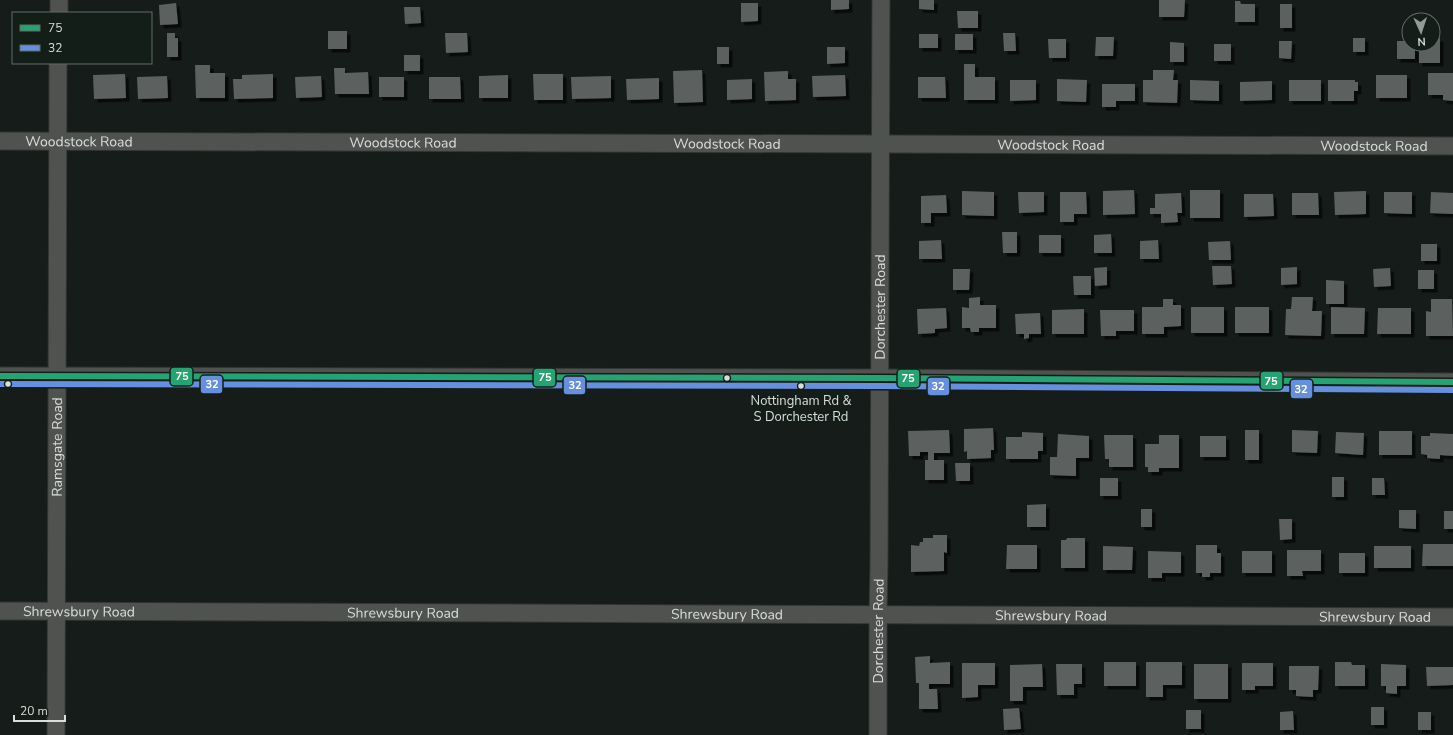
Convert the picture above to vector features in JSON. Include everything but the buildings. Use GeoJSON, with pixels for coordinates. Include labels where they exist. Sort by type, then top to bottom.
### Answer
{"type":"FeatureCollection","features":[{"type":"Feature","properties":{"kind":"street"},"geometry":{"type":"LineString","coordinates":[[59,0],[59,12]]}},
{"type":"Feature","properties":{"kind":"street","name":"Dorchester Road"},"geometry":{"type":"LineString","coordinates":[[878,735],[881,0]]}},
{"type":"Feature","properties":{"kind":"street","name":"Ramsgate Road"},"geometry":{"type":"LineString","coordinates":[[56,735],[58,64]]}},
{"type":"Feature","properties":{"kind":"street","name":"Woodstock Road"},"geometry":{"type":"LineString","coordinates":[[0,141],[1453,146]]}},
{"type":"Feature","properties":{"kind":"street"},"geometry":{"type":"LineString","coordinates":[[0,376],[880,378],[1453,382]]}},
{"type":"Feature","properties":{"kind":"street","name":"Shrewsbury Road"},"geometry":{"type":"LineString","coordinates":[[0,611],[1453,617]]}},
{"type":"Feature","properties":{"kind":"transit line","name":"75"},"geometry":{"type":"LineString","coordinates":[[0,376],[880,378],[1453,382]]}},
{"type":"Feature","properties":{"kind":"transit line","name":"32"},"geometry":{"type":"LineString","coordinates":[[0,384],[880,386],[1453,390]]}},
{"type":"Feature","properties":{"kind":"place","name":"Nottingham Rd & S Dorchester Rd"},"geometry":{"type":"Point","coordinates":[801,386]}}]}
